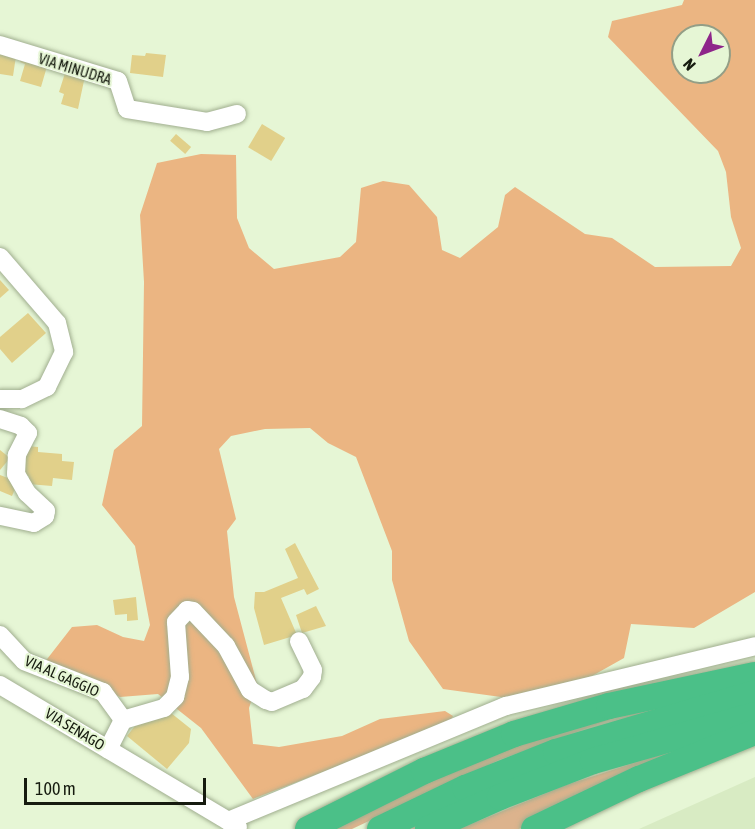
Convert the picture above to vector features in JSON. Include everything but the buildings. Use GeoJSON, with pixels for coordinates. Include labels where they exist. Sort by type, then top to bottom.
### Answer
{"type":"FeatureCollection","features":[{"type":"Feature","properties":{"kind":"highway"},"geometry":{"type":"LineString","coordinates":[[308,829],[424,771],[514,734],[609,706],[755,675]]}},
{"type":"Feature","properties":{"kind":"highway"},"geometry":{"type":"LineString","coordinates":[[380,829],[465,788],[556,752],[755,693]]}},
{"type":"Feature","properties":{"kind":"highway"},"geometry":{"type":"LineString","coordinates":[[428,829],[583,765],[755,715]]}},
{"type":"Feature","properties":{"kind":"highway"},"geometry":{"type":"LineString","coordinates":[[534,829],[639,779],[755,732]]}},
{"type":"Feature","properties":{"kind":"street","name":"VIA MINUDRA"},"geometry":{"type":"LineString","coordinates":[[0,45],[118,81],[127,110],[207,122],[237,114]]}},
{"type":"Feature","properties":{"kind":"street"},"geometry":{"type":"LineString","coordinates":[[0,257],[57,323],[64,352],[59,370],[47,387],[22,399],[0,399]]}},
{"type":"Feature","properties":{"kind":"street"},"geometry":{"type":"LineString","coordinates":[[0,419],[26,429],[27,438],[17,455],[16,474],[27,493],[46,511],[34,523],[0,516]]}},
{"type":"Feature","properties":{"kind":"street"},"geometry":{"type":"LineString","coordinates":[[108,749],[123,720],[164,708],[175,698],[180,677],[176,622],[187,610],[193,611],[233,654],[250,690],[258,698],[272,702],[308,684],[313,670],[299,641]]}},
{"type":"Feature","properties":{"kind":"street","name":"VIA AL GAGGIO"},"geometry":{"type":"LineString","coordinates":[[0,635],[24,661],[103,692],[123,720]]}},
{"type":"Feature","properties":{"kind":"street"},"geometry":{"type":"LineString","coordinates":[[235,825],[506,706],[755,646]]}},
{"type":"Feature","properties":{"kind":"street","name":"VIA SENAGO"},"geometry":{"type":"LineString","coordinates":[[0,685],[235,825]]}},
{"type":"Feature","properties":{"kind":"shaded area"},"geometry":{"type":"Polygon","coordinates":[[[684,0],[755,0],[755,592],[694,628],[631,624],[624,658],[592,676],[515,699],[443,689],[409,641],[392,580],[392,551],[356,457],[328,443],[310,428],[265,429],[231,436],[219,449],[236,519],[227,531],[234,597],[257,684],[249,708],[253,744],[279,747],[342,736],[380,719],[445,711],[453,716],[450,723],[253,799],[201,728],[158,694],[120,697],[44,663],[72,627],[97,625],[123,637],[144,641],[150,625],[135,546],[102,505],[114,450],[142,426],[144,282],[140,215],[157,163],[201,154],[236,155],[237,218],[249,248],[274,269],[340,257],[356,242],[361,188],[383,181],[409,185],[437,217],[442,250],[460,258],[498,227],[505,195],[515,187],[585,234],[612,238],[655,267],[731,266],[741,248],[731,217],[726,172],[718,151],[608,37],[612,21],[682,5],[684,0]]]}},
{"type":"Feature","properties":{"kind":"shaded area"},"geometry":{"type":"Polygon","coordinates":[[[634,711],[499,760],[352,829],[324,829],[461,762],[634,711]]]}},
{"type":"Feature","properties":{"kind":"shaded area"},"geometry":{"type":"Polygon","coordinates":[[[696,743],[519,829],[459,829],[566,785],[696,743]]]}},
{"type":"Feature","properties":{"kind":"shaded area"},"geometry":{"type":"Polygon","coordinates":[[[755,777],[755,829],[639,829],[755,777]]]}}]}
